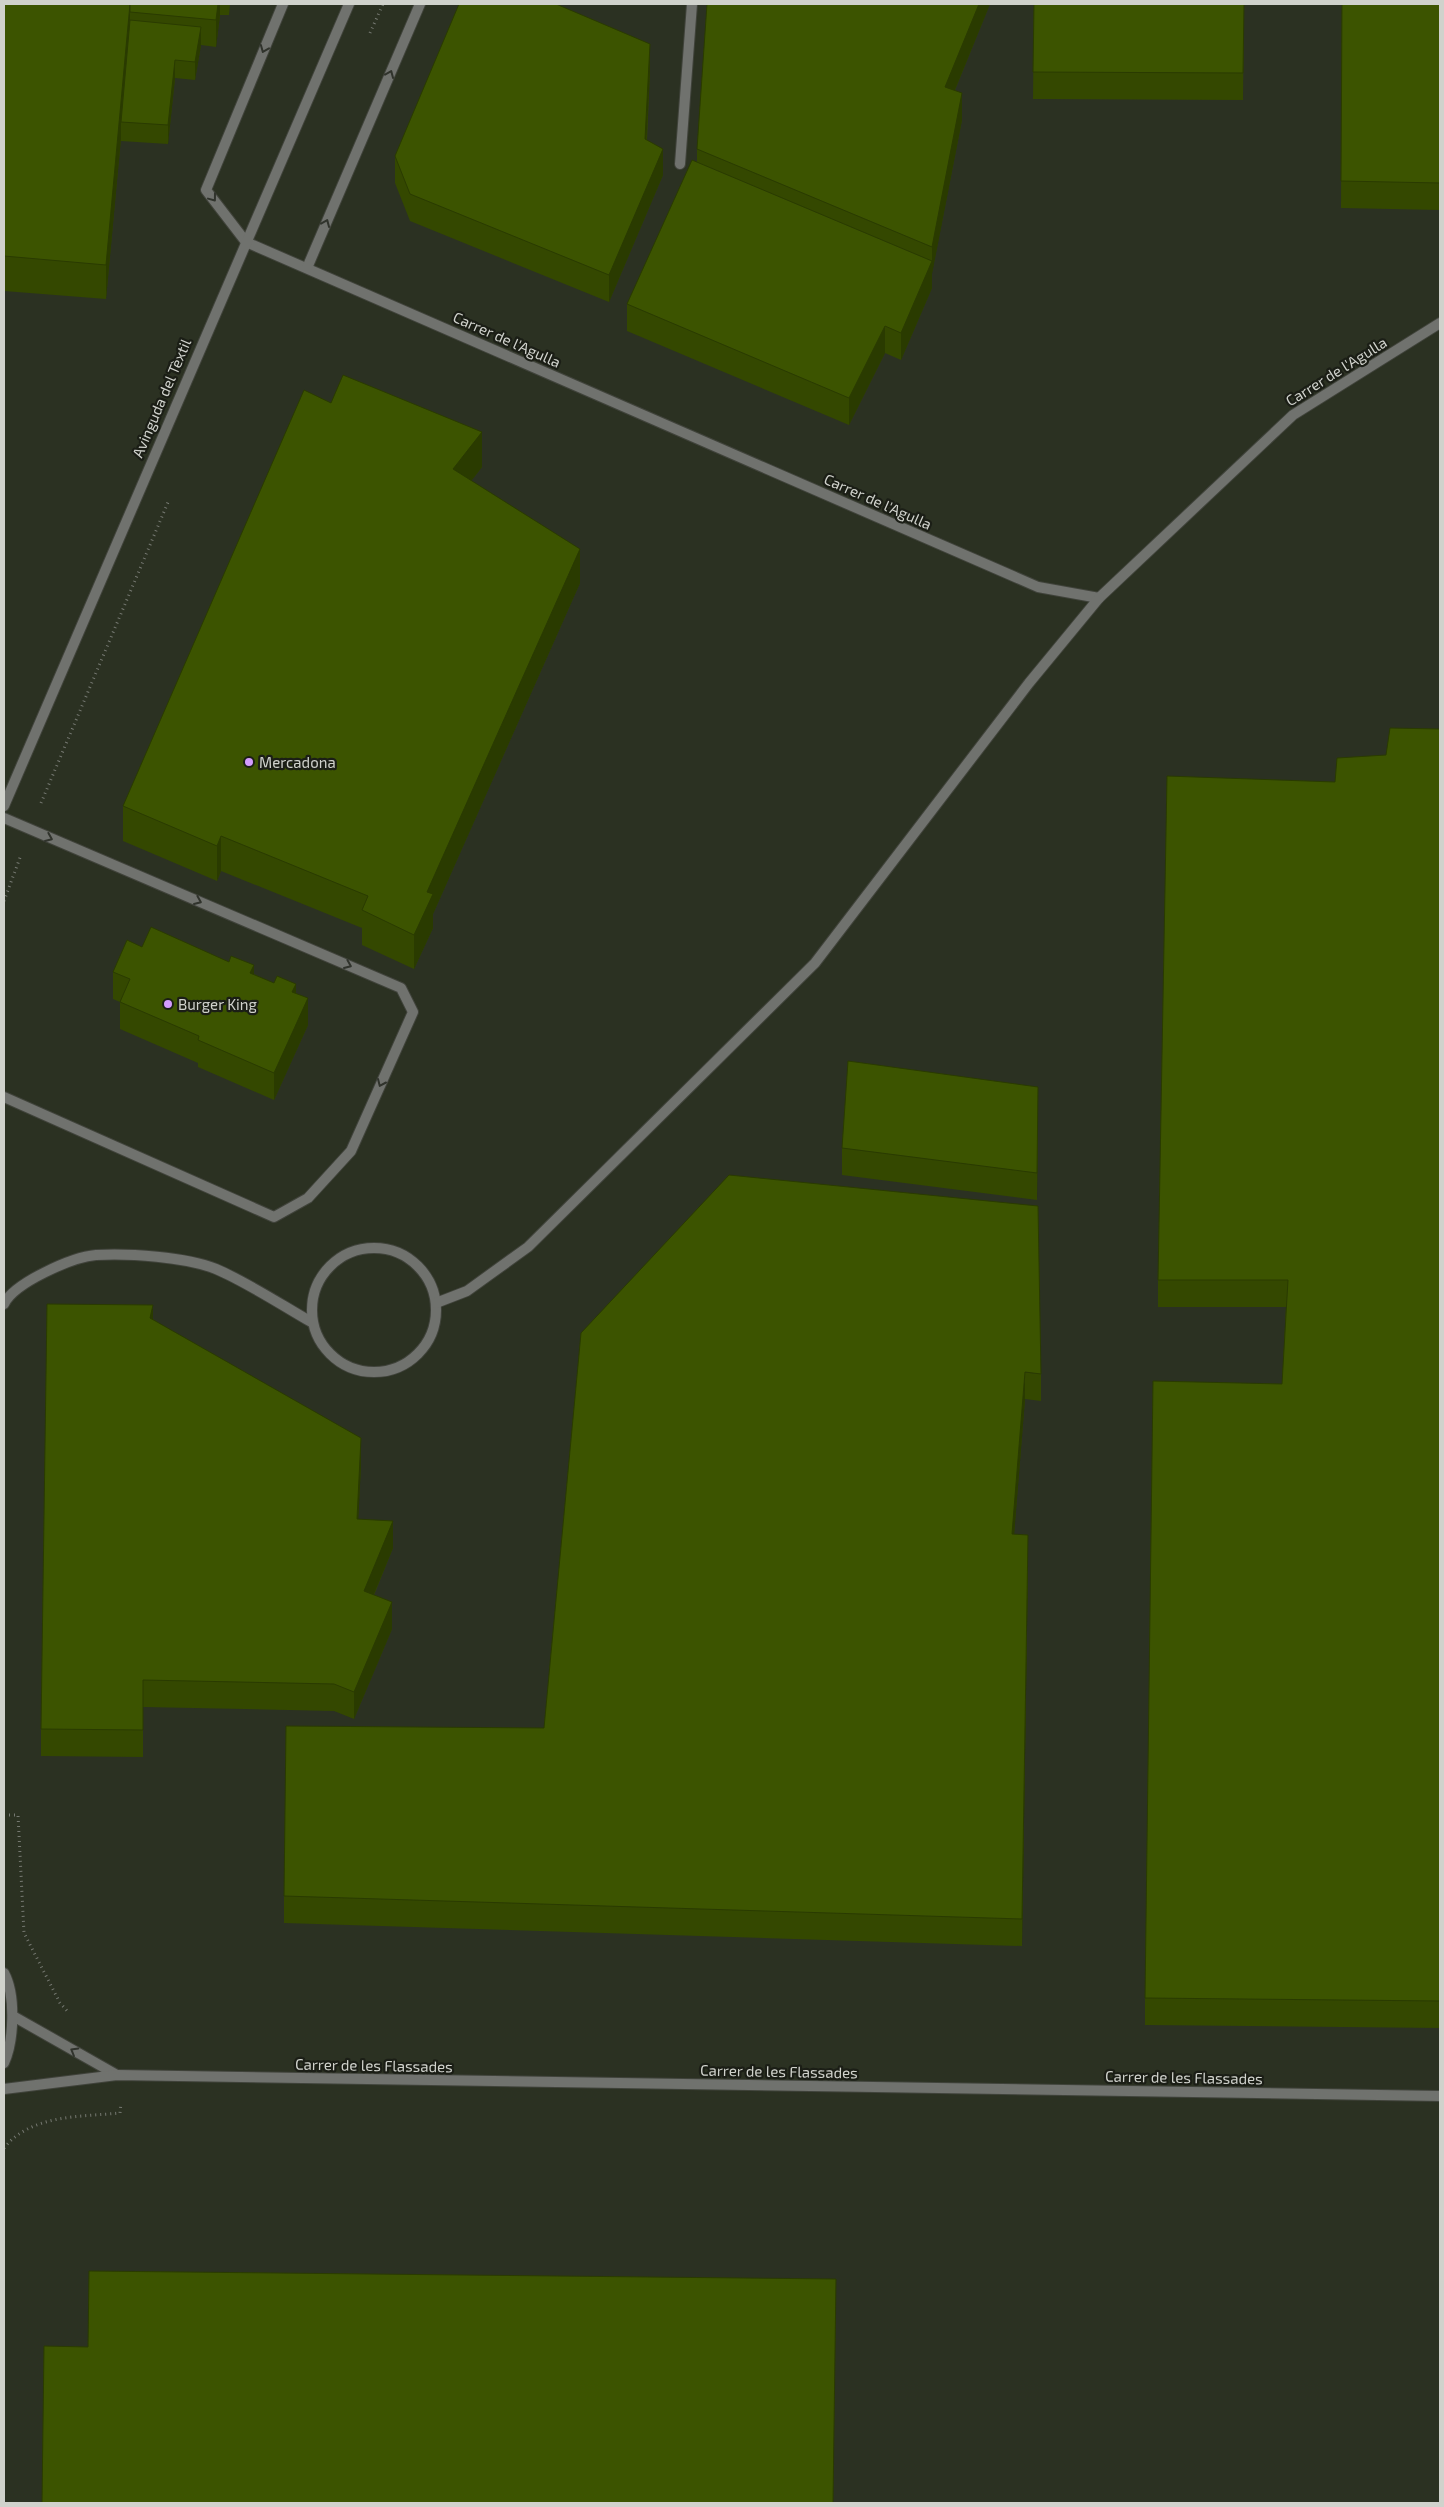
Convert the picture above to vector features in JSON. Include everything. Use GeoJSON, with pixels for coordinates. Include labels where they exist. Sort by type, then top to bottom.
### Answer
{"type":"FeatureCollection","features":[{"type":"Feature","properties":{"kind":"street"},"geometry":{"type":"LineString","coordinates":[[246,242],[206,190],[283,4]]}},
{"type":"Feature","properties":{"kind":"street","name":"Avinguda del Tèxtil"},"geometry":{"type":"LineString","coordinates":[[4,806],[349,4]]}},
{"type":"Feature","properties":{"kind":"street"},"geometry":{"type":"LineString","coordinates":[[307,268],[420,4]]}},
{"type":"Feature","properties":{"kind":"street"},"geometry":{"type":"LineString","coordinates":[[680,164],[692,4]]}},
{"type":"Feature","properties":{"kind":"street","name":"Carrer de l'Agulla"},"geometry":{"type":"LineString","coordinates":[[246,242],[1038,587],[1099,598],[1293,414],[1440,323]]}},
{"type":"Feature","properties":{"kind":"street"},"geometry":{"type":"LineString","coordinates":[[436,1303],[467,1291],[528,1247],[816,963],[1029,683],[1099,598]]}},
{"type":"Feature","properties":{"kind":"street"},"geometry":{"type":"LineString","coordinates":[[4,818],[401,988],[413,1012],[351,1151],[308,1198],[274,1217],[4,1097]]}},
{"type":"Feature","properties":{"kind":"street"},"geometry":{"type":"LineString","coordinates":[[364,1249],[384,1249],[403,1255],[419,1267],[431,1284],[436,1303],[435,1324],[427,1343],[413,1359],[394,1369],[374,1373],[353,1369],[334,1359],[321,1343],[313,1323],[313,1303],[318,1283],[330,1267],[345,1255],[364,1249]]}},
{"type":"Feature","properties":{"kind":"street"},"geometry":{"type":"LineString","coordinates":[[4,1304],[20,1285],[51,1270],[94,1255],[161,1257],[216,1269],[313,1323]]}},
{"type":"Feature","properties":{"kind":"street"},"geometry":{"type":"LineString","coordinates":[[4,1973],[13,2016],[8,2056],[4,2063]]}},
{"type":"Feature","properties":{"kind":"street"},"geometry":{"type":"LineString","coordinates":[[13,2016],[117,2075]]}},
{"type":"Feature","properties":{"kind":"street","name":"Carrer de les Flassades"},"geometry":{"type":"LineString","coordinates":[[4,2089],[117,2075],[1440,2096]]}},
{"type":"Feature","properties":{"kind":"path"},"geometry":{"type":"LineString","coordinates":[[4,901],[30,830],[173,491]]}},
{"type":"Feature","properties":{"kind":"shaded area"},"geometry":{"type":"Polygon","coordinates":[[[4,4],[1440,4],[1440,2503],[4,2503],[4,4]]]}},
{"type":"Feature","properties":{"kind":"building"},"geometry":{"type":"Polygon","coordinates":[[[4,4],[130,4],[106,265],[4,256],[4,4]]]}},
{"type":"Feature","properties":{"kind":"building"},"geometry":{"type":"Polygon","coordinates":[[[130,4],[218,4],[216,20],[130,12],[130,4]]]}},
{"type":"Feature","properties":{"kind":"building"},"geometry":{"type":"Polygon","coordinates":[[[459,4],[556,4],[650,44],[645,139],[663,149],[609,275],[410,194],[395,156],[459,4]]]}},
{"type":"Feature","properties":{"kind":"building"},"geometry":{"type":"Polygon","coordinates":[[[707,4],[979,4],[945,87],[962,93],[932,247],[697,149],[707,4]]]}},
{"type":"Feature","properties":{"kind":"building"},"geometry":{"type":"Polygon","coordinates":[[[1034,4],[1244,4],[1243,73],[1033,72],[1034,4]]]}},
{"type":"Feature","properties":{"kind":"building"},"geometry":{"type":"Polygon","coordinates":[[[1342,4],[1440,4],[1440,183],[1341,181],[1342,4]]]}},
{"type":"Feature","properties":{"kind":"building"},"geometry":{"type":"Polygon","coordinates":[[[130,20],[201,27],[195,62],[175,60],[168,125],[121,122],[130,20]]]}},
{"type":"Feature","properties":{"kind":"building"},"geometry":{"type":"Polygon","coordinates":[[[692,160],[932,261],[901,333],[885,326],[849,398],[627,304],[692,160]]]}},
{"type":"Feature","properties":{"kind":"building"},"geometry":{"type":"Polygon","coordinates":[[[343,375],[482,432],[453,469],[580,549],[427,892],[433,894],[414,935],[362,910],[368,896],[221,836],[217,846],[123,806],[304,390],[331,403],[343,375]]]}},
{"type":"Feature","properties":{"kind":"building"},"geometry":{"type":"Polygon","coordinates":[[[1390,728],[1440,729],[1440,2001],[1145,1998],[1153,1381],[1282,1384],[1288,1280],[1158,1280],[1167,776],[1335,782],[1337,758],[1386,755],[1390,728]]]}},
{"type":"Feature","properties":{"kind":"building"},"geometry":{"type":"Polygon","coordinates":[[[151,927],[229,962],[231,956],[254,965],[250,973],[274,983],[277,976],[296,984],[292,992],[308,998],[274,1073],[198,1040],[199,1036],[120,1002],[130,979],[113,972],[127,940],[142,947],[151,927]]]}},
{"type":"Feature","properties":{"kind":"building"},"geometry":{"type":"Polygon","coordinates":[[[848,1061],[1038,1087],[1037,1173],[842,1148],[848,1061]]]}},
{"type":"Feature","properties":{"kind":"building"},"geometry":{"type":"Polygon","coordinates":[[[729,1175],[1038,1206],[1041,1374],[1025,1372],[1012,1534],[1028,1535],[1022,1919],[284,1896],[286,1726],[544,1728],[581,1333],[729,1175]]]}},
{"type":"Feature","properties":{"kind":"building"},"geometry":{"type":"Polygon","coordinates":[[[47,1304],[153,1305],[150,1318],[361,1438],[357,1519],[393,1521],[364,1591],[392,1602],[354,1692],[334,1684],[143,1680],[143,1730],[41,1729],[47,1304]]]}},
{"type":"Feature","properties":{"kind":"building"},"geometry":{"type":"Polygon","coordinates":[[[89,2271],[836,2279],[833,2503],[42,2503],[44,2346],[88,2347],[89,2271]]]}},
{"type":"Feature","properties":{"kind":"place","name":"Mercadona"},"geometry":{"type":"Point","coordinates":[249,762]}},
{"type":"Feature","properties":{"kind":"place","name":"Burger King"},"geometry":{"type":"Point","coordinates":[168,1004]}}]}
